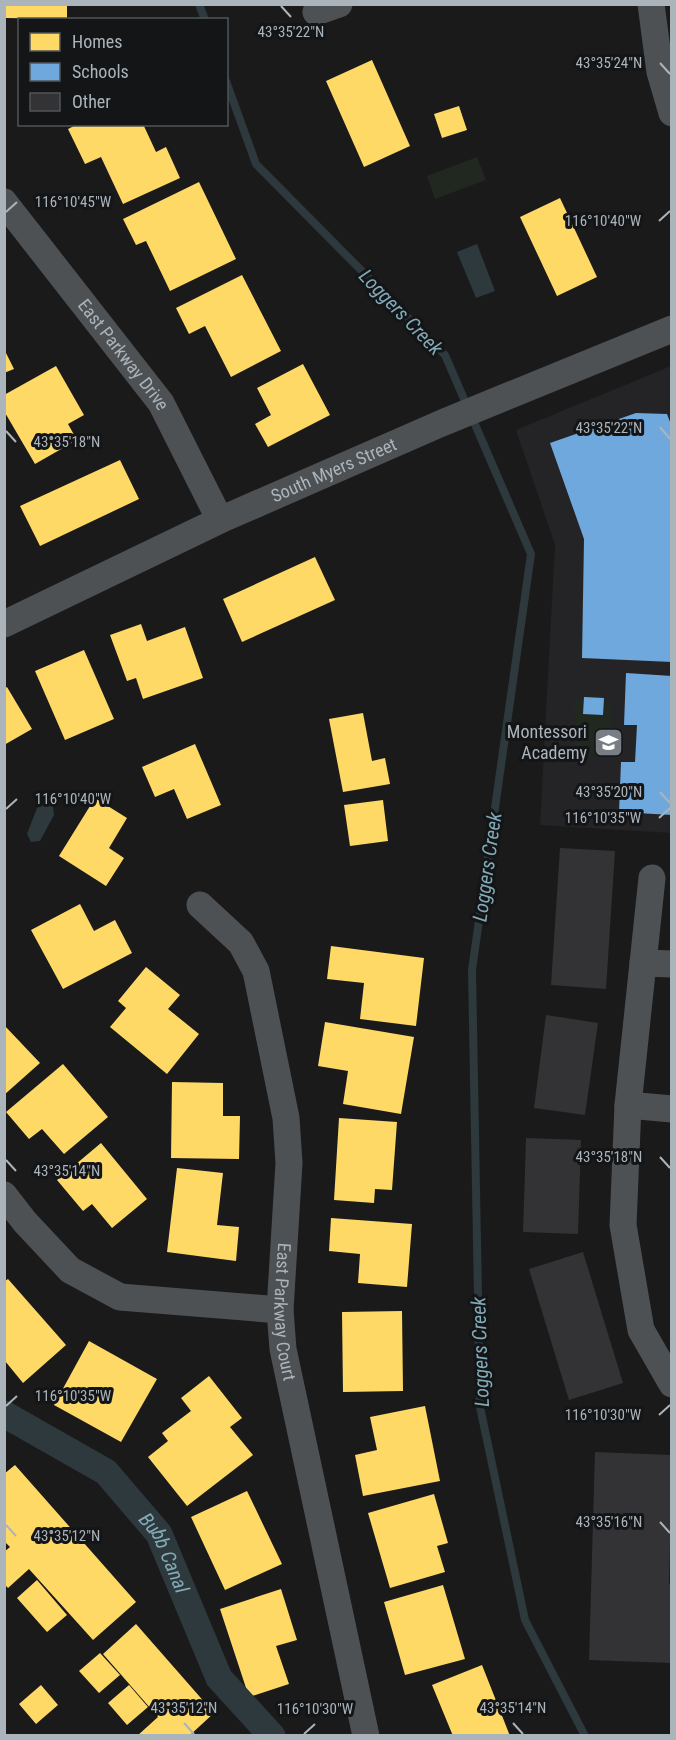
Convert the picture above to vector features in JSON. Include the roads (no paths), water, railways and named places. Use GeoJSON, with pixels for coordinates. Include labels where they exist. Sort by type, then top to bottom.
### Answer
{"type":"FeatureCollection","features":[{"type":"Feature","properties":{"kind":"street"},"geometry":{"type":"LineString","coordinates":[[651,4],[660,72],[672,113]]}},
{"type":"Feature","properties":{"kind":"street","name":"East Parkway Drive"},"geometry":{"type":"LineString","coordinates":[[4,202],[160,403],[220,520]]}},
{"type":"Feature","properties":{"kind":"street","name":"South Myers Street"},"geometry":{"type":"LineString","coordinates":[[4,624],[220,520],[442,423],[672,329]]}},
{"type":"Feature","properties":{"kind":"street"},"geometry":{"type":"LineString","coordinates":[[652,878],[628,1106],[622,1225],[641,1330],[672,1384]]}},
{"type":"Feature","properties":{"kind":"street","name":"East Parkway Court"},"geometry":{"type":"LineString","coordinates":[[200,905],[241,943],[256,971],[286,1118],[289,1163],[280,1310],[283,1349],[366,1736]]}},
{"type":"Feature","properties":{"kind":"street"},"geometry":{"type":"LineString","coordinates":[[643,963],[672,964]]}},
{"type":"Feature","properties":{"kind":"street"},"geometry":{"type":"LineString","coordinates":[[628,1106],[672,1108]]}},
{"type":"Feature","properties":{"kind":"street"},"geometry":{"type":"LineString","coordinates":[[4,1195],[25,1222],[70,1270],[120,1297],[280,1310]]}},
{"type":"Feature","properties":{"kind":"waterway","name":"Loggers Creek"},"geometry":{"type":"LineString","coordinates":[[199,4],[204,18]]}},
{"type":"Feature","properties":{"kind":"waterway","name":"Loggers Creek"},"geometry":{"type":"LineString","coordinates":[[228,87],[256,164],[445,355],[531,554],[472,970],[480,1407],[525,1620],[585,1736]]}},
{"type":"Feature","properties":{"kind":"waterway","name":"Bubb Canal"},"geometry":{"type":"LineString","coordinates":[[4,1414],[106,1472],[159,1534],[219,1678],[272,1736]]}},
{"type":"Feature","properties":{"kind":"place","name":"Montessori Academy"},"geometry":{"type":"Point","coordinates":[608,742]}}]}
